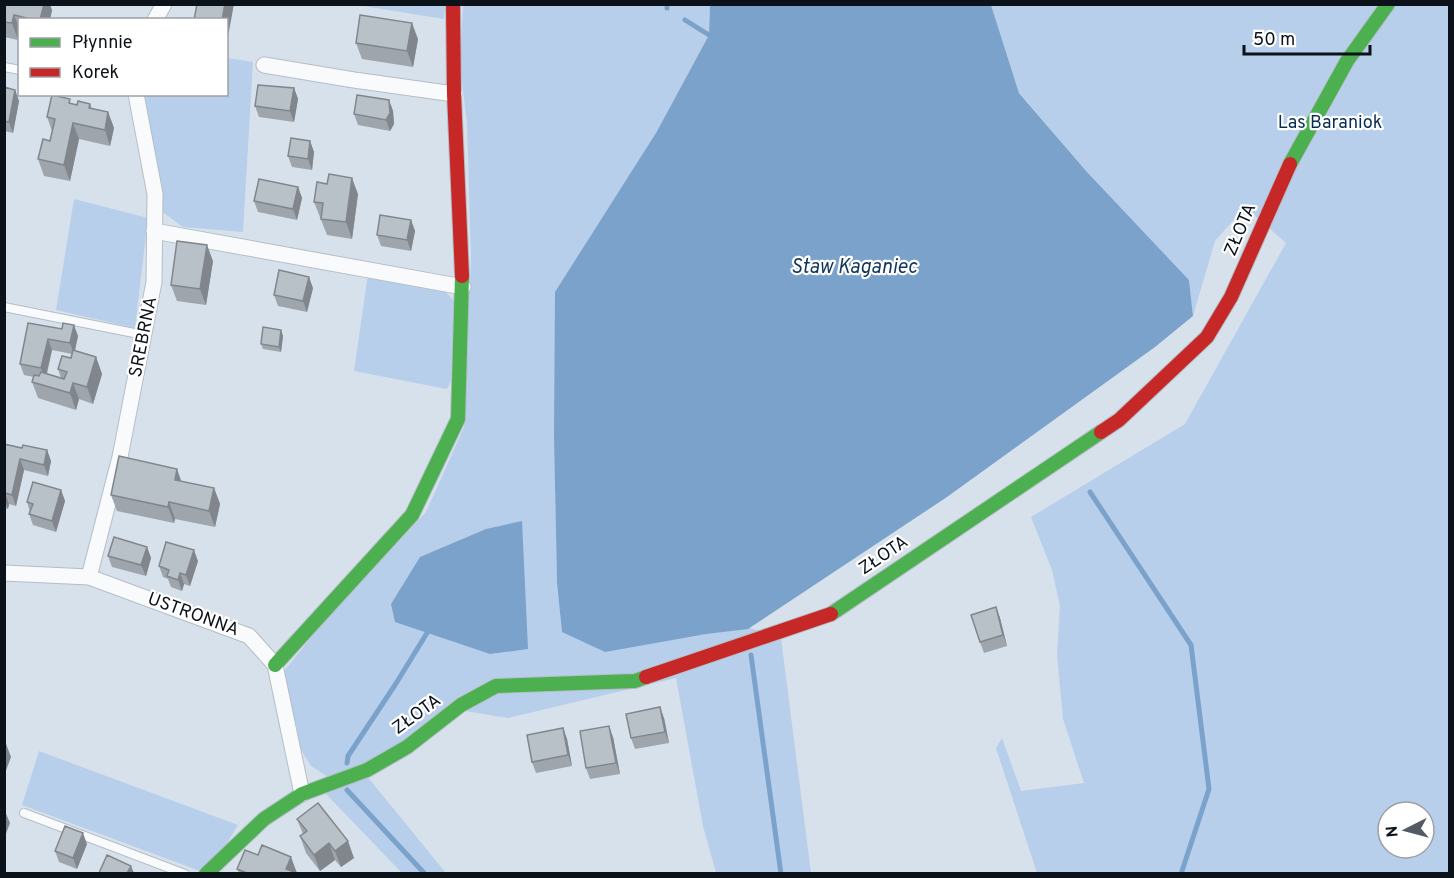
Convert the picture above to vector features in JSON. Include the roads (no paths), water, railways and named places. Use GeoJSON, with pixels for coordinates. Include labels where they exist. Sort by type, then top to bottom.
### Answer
{"type":"FeatureCollection","features":[{"type":"Feature","properties":{"kind":"street"},"geometry":{"type":"LineString","coordinates":[[156,18],[164,4]]}},
{"type":"Feature","properties":{"kind":"street"},"geometry":{"type":"LineString","coordinates":[[302,794],[275,664],[412,515],[458,419],[462,286],[454,94],[453,4]]}},
{"type":"Feature","properties":{"kind":"street","name":"ZŁOTA"},"geometry":{"type":"LineString","coordinates":[[206,873],[264,819],[302,794],[367,770],[407,747],[461,705],[496,686],[635,681],[828,616],[1119,420],[1208,337],[1231,297],[1285,173],[1347,61],[1388,4]]}},
{"type":"Feature","properties":{"kind":"street"},"geometry":{"type":"LineString","coordinates":[[264,65],[454,94]]}},
{"type":"Feature","properties":{"kind":"street","name":"SREBRNA"},"geometry":{"type":"LineString","coordinates":[[90,577],[120,457],[154,282],[154,194],[134,96]]}},
{"type":"Feature","properties":{"kind":"street"},"geometry":{"type":"LineString","coordinates":[[154,231],[462,286]]}},
{"type":"Feature","properties":{"kind":"street","name":"USTRONNA"},"geometry":{"type":"LineString","coordinates":[[4,573],[90,577],[249,636],[275,664]]}},
{"type":"Feature","properties":{"kind":"lane"},"geometry":{"type":"LineString","coordinates":[[4,307],[144,335]]}},
{"type":"Feature","properties":{"kind":"lane"},"geometry":{"type":"LineString","coordinates":[[24,813],[185,873]]}},
{"type":"Feature","properties":{"kind":"water","name":"Staw Kaganiec"},"geometry":{"type":"Polygon","coordinates":[[[710,5],[991,5],[1019,93],[1087,172],[1189,280],[1193,316],[1155,347],[947,497],[748,629],[605,652],[562,632],[557,583],[554,436],[555,292],[656,133],[709,35],[710,5]]]}},
{"type":"Feature","properties":{"kind":"water"},"geometry":{"type":"Polygon","coordinates":[[[522,521],[528,649],[490,654],[395,622],[391,604],[420,557],[486,529],[522,521]]]}},
{"type":"Feature","properties":{"kind":"waterway"},"geometry":{"type":"LineString","coordinates":[[685,20],[709,35]]}},
{"type":"Feature","properties":{"kind":"waterway"},"geometry":{"type":"LineString","coordinates":[[1090,492],[1191,645],[1209,789],[1181,874]]}},
{"type":"Feature","properties":{"kind":"waterway"},"geometry":{"type":"LineString","coordinates":[[347,763],[348,756],[427,633]]}},
{"type":"Feature","properties":{"kind":"waterway"},"geometry":{"type":"LineString","coordinates":[[751,655],[781,874]]}},
{"type":"Feature","properties":{"kind":"waterway"},"geometry":{"type":"LineString","coordinates":[[347,790],[425,874]]}},
{"type":"Feature","properties":{"kind":"park label","name":"Las Baraniok"},"geometry":{"type":"Point","coordinates":[1330,123]}}]}
